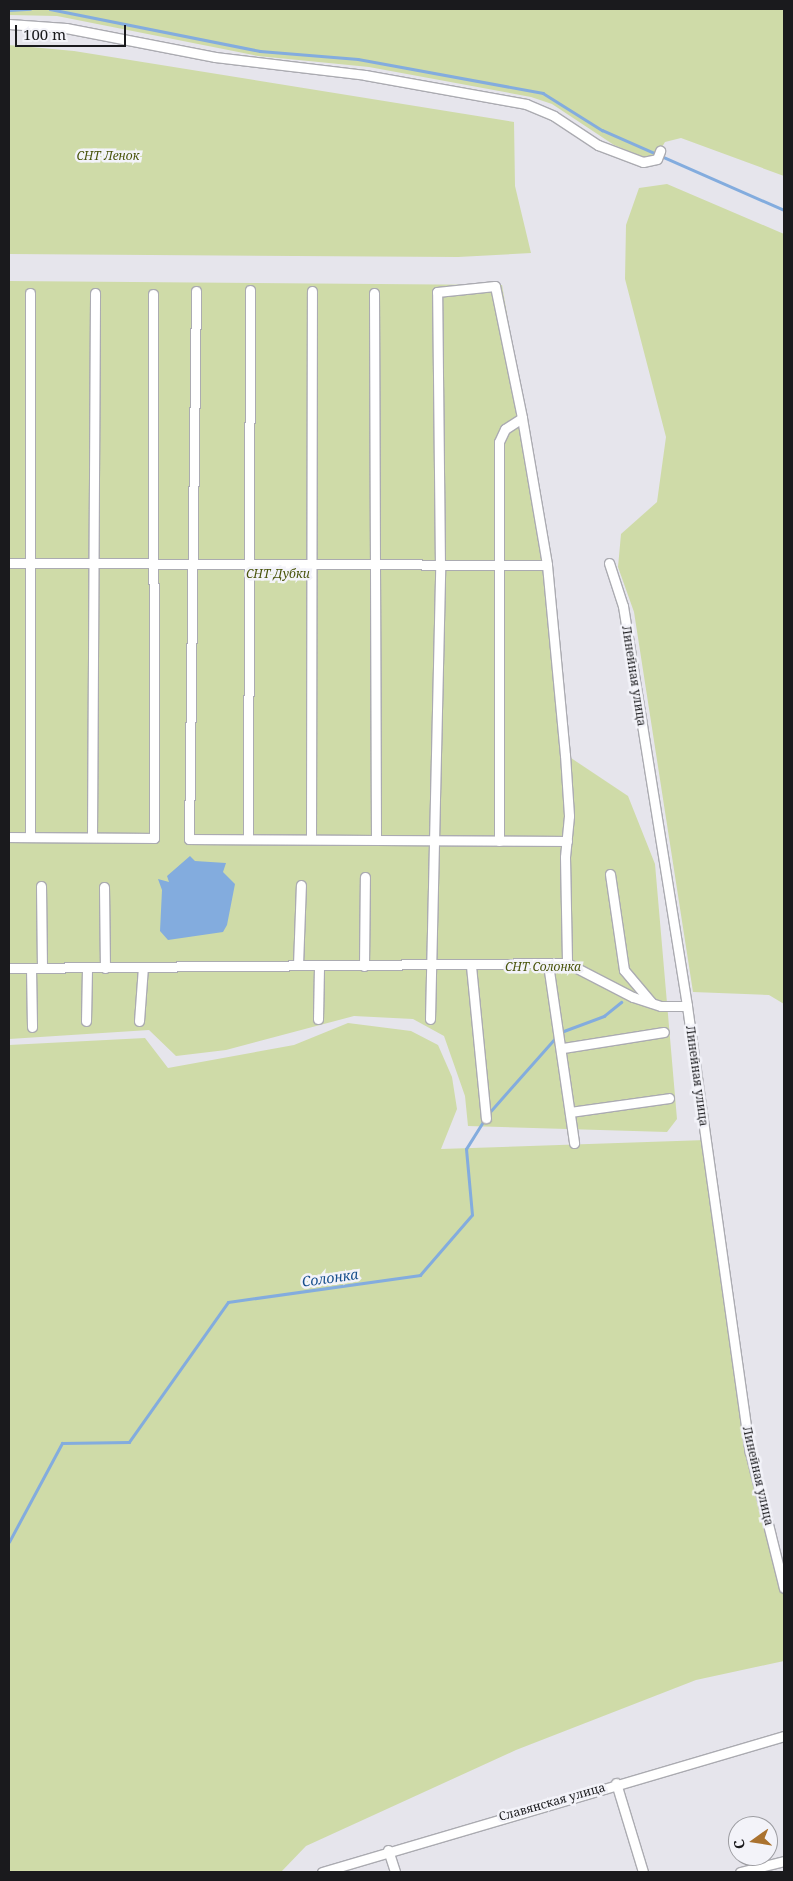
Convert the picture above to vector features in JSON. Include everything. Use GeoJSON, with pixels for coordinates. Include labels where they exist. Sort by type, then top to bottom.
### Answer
{"type":"FeatureCollection","features":[{"type":"Feature","properties":{"kind":"street"},"geometry":{"type":"LineString","coordinates":[[9,24],[66,28],[215,57],[365,75],[526,104],[554,116],[598,145],[643,162],[658,155]]}},
{"type":"Feature","properties":{"kind":"street"},"geometry":{"type":"LineString","coordinates":[[430,1019],[440,566],[437,292],[495,286],[522,418],[547,565],[565,754],[567,963]]}},
{"type":"Feature","properties":{"kind":"street"},"geometry":{"type":"LineString","coordinates":[[248,839],[250,290]]}},
{"type":"Feature","properties":{"kind":"street"},"geometry":{"type":"LineString","coordinates":[[196,291],[187,834],[192,841],[243,843],[248,839],[567,841]]}},
{"type":"Feature","properties":{"kind":"street"},"geometry":{"type":"LineString","coordinates":[[311,840],[312,291]]}},
{"type":"Feature","properties":{"kind":"street"},"geometry":{"type":"LineString","coordinates":[[30,293],[30,837]]}},
{"type":"Feature","properties":{"kind":"street"},"geometry":{"type":"LineString","coordinates":[[92,836],[95,293]]}},
{"type":"Feature","properties":{"kind":"street"},"geometry":{"type":"LineString","coordinates":[[374,293],[376,840]]}},
{"type":"Feature","properties":{"kind":"street"},"geometry":{"type":"LineString","coordinates":[[9,837],[92,836],[154,838],[155,565],[153,294]]}},
{"type":"Feature","properties":{"kind":"street"},"geometry":{"type":"LineString","coordinates":[[499,841],[499,442],[505,429],[522,418]]}},
{"type":"Feature","properties":{"kind":"street"},"geometry":{"type":"LineString","coordinates":[[9,563],[375,566],[547,565]]}},
{"type":"Feature","properties":{"kind":"street","name":"Линейная улица"},"geometry":{"type":"LineString","coordinates":[[610,563],[623,606],[687,1006],[750,1452],[784,1588]]}},
{"type":"Feature","properties":{"kind":"street"},"geometry":{"type":"LineString","coordinates":[[610,874],[624,970],[654,1005]]}},
{"type":"Feature","properties":{"kind":"street"},"geometry":{"type":"LineString","coordinates":[[364,966],[366,877]]}},
{"type":"Feature","properties":{"kind":"street"},"geometry":{"type":"LineString","coordinates":[[298,965],[300,885]]}},
{"type":"Feature","properties":{"kind":"street"},"geometry":{"type":"LineString","coordinates":[[41,886],[42,968]]}},
{"type":"Feature","properties":{"kind":"street"},"geometry":{"type":"LineString","coordinates":[[104,886],[105,968]]}},
{"type":"Feature","properties":{"kind":"street"},"geometry":{"type":"LineString","coordinates":[[9,968],[298,965],[471,966],[567,963],[654,1005],[687,1006]]}},
{"type":"Feature","properties":{"kind":"street"},"geometry":{"type":"LineString","coordinates":[[548,964],[563,1048],[574,1143]]}},
{"type":"Feature","properties":{"kind":"street"},"geometry":{"type":"LineString","coordinates":[[318,1019],[319,966]]}},
{"type":"Feature","properties":{"kind":"street"},"geometry":{"type":"LineString","coordinates":[[471,966],[486,1118]]}},
{"type":"Feature","properties":{"kind":"street"},"geometry":{"type":"LineString","coordinates":[[139,1021],[143,967]]}},
{"type":"Feature","properties":{"kind":"street"},"geometry":{"type":"LineString","coordinates":[[31,968],[32,1027]]}},
{"type":"Feature","properties":{"kind":"street"},"geometry":{"type":"LineString","coordinates":[[86,1021],[87,968]]}},
{"type":"Feature","properties":{"kind":"street"},"geometry":{"type":"LineString","coordinates":[[563,1048],[664,1032]]}},
{"type":"Feature","properties":{"kind":"street"},"geometry":{"type":"LineString","coordinates":[[570,1112],[669,1098]]}},
{"type":"Feature","properties":{"kind":"street","name":"Славянская улица"},"geometry":{"type":"LineString","coordinates":[[322,1872],[388,1850],[784,1736]]}},
{"type":"Feature","properties":{"kind":"street"},"geometry":{"type":"LineString","coordinates":[[616,1783],[643,1872]]}},
{"type":"Feature","properties":{"kind":"street"},"geometry":{"type":"LineString","coordinates":[[388,1850],[395,1872]]}},
{"type":"Feature","properties":{"kind":"street"},"geometry":{"type":"LineString","coordinates":[[740,1872],[784,1860]]}},
{"type":"Feature","properties":{"kind":"green space"},"geometry":{"type":"Polygon","coordinates":[[[9,9],[784,9],[784,176],[681,138],[665,142],[656,157],[646,158],[614,145],[552,104],[531,97],[369,67],[258,56],[57,16],[9,15],[9,9]]]}},
{"type":"Feature","properties":{"kind":"green space","name":"СНТ Ленок"},"geometry":{"type":"Polygon","coordinates":[[[9,45],[74,51],[514,122],[515,186],[531,253],[458,257],[9,254],[9,45]]]}},
{"type":"Feature","properties":{"kind":"green space"},"geometry":{"type":"Polygon","coordinates":[[[667,184],[784,234],[784,1004],[769,995],[693,992],[634,612],[618,567],[621,534],[657,502],[666,437],[625,279],[626,225],[639,188],[667,184]]]}},
{"type":"Feature","properties":{"kind":"green space","name":"СНТ Дубки"},"geometry":{"type":"Polygon","coordinates":[[[9,281],[502,285],[546,539],[565,754],[628,796],[655,864],[677,1119],[667,1132],[468,1126],[465,1096],[444,1036],[413,1019],[354,1016],[226,1050],[176,1056],[149,1030],[9,1039],[9,281]]]}},
{"type":"Feature","properties":{"kind":"green space"},"geometry":{"type":"Polygon","coordinates":[[[348,1023],[411,1031],[438,1045],[452,1077],[457,1109],[441,1149],[706,1140],[750,1452],[784,1588],[784,1661],[696,1680],[516,1750],[306,1846],[281,1872],[9,1872],[9,1045],[145,1038],[168,1068],[294,1045],[348,1023]]]}},
{"type":"Feature","properties":{"kind":"water"},"geometry":{"type":"Polygon","coordinates":[[[190,856],[195,861],[226,863],[223,872],[235,884],[227,925],[223,932],[168,940],[160,931],[162,890],[158,879],[169,882],[167,876],[190,856]]]}},
{"type":"Feature","properties":{"kind":"waterway"},"geometry":{"type":"LineString","coordinates":[[9,10],[30,9]]}},
{"type":"Feature","properties":{"kind":"waterway"},"geometry":{"type":"LineString","coordinates":[[50,9],[260,51],[358,59],[543,93],[602,130],[784,210]]}},
{"type":"Feature","properties":{"kind":"waterway","name":"Солонка"},"geometry":{"type":"LineString","coordinates":[[561,1032],[604,1016],[621,1002]]}},
{"type":"Feature","properties":{"kind":"waterway","name":"Солонка"},"geometry":{"type":"LineString","coordinates":[[488,1114],[557,1036]]}},
{"type":"Feature","properties":{"kind":"waterway","name":"Солонка"},"geometry":{"type":"LineString","coordinates":[[9,1542],[62,1443],[129,1442],[228,1302],[420,1275],[472,1215],[466,1149],[485,1119]]}},
{"type":"Feature","properties":{"kind":"park label","name":"СНТ Солонка"},"geometry":{"type":"Point","coordinates":[543,967]}}]}
